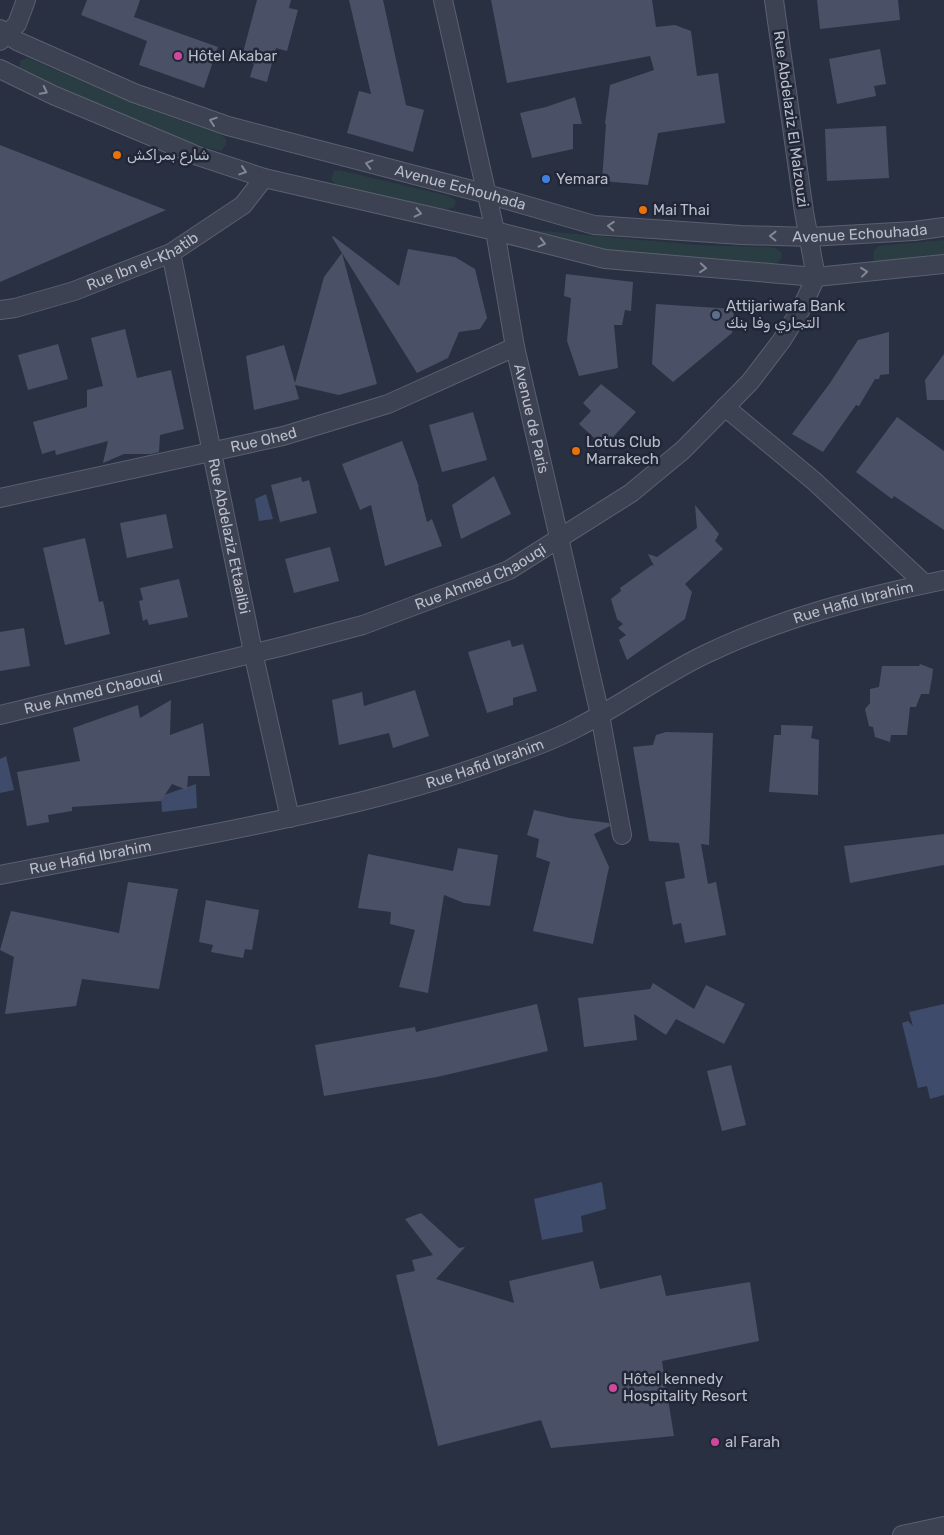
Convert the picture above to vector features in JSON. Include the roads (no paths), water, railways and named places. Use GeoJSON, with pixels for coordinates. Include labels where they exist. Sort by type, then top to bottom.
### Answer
{"type":"FeatureCollection","features":[{"type":"Feature","properties":{"kind":"street"},"geometry":{"type":"LineString","coordinates":[[3,35],[17,24],[26,0]]}},
{"type":"Feature","properties":{"kind":"street","name":"Avenue de Paris"},"geometry":{"type":"LineString","coordinates":[[443,0],[495,231],[516,347],[600,715],[622,835]]}},
{"type":"Feature","properties":{"kind":"street","name":"Rue Abdelaziz El Malzouzi"},"geometry":{"type":"LineString","coordinates":[[774,0],[809,237]]}},
{"type":"Feature","properties":{"kind":"street","name":"Avenue Echouhada"},"geometry":{"type":"LineString","coordinates":[[3,35],[134,93],[228,126],[487,194],[594,225],[742,235],[809,237],[914,231],[944,227]]}},
{"type":"Feature","properties":{"kind":"street"},"geometry":{"type":"LineString","coordinates":[[0,69],[53,95],[198,156],[264,178],[495,231],[605,259],[816,277],[944,264]]}},
{"type":"Feature","properties":{"kind":"street","name":"Rue Ibn el-Khatib"},"geometry":{"type":"LineString","coordinates":[[0,310],[15,308],[74,291],[171,253],[243,206],[264,178]]}},
{"type":"Feature","properties":{"kind":"street"},"geometry":{"type":"LineString","coordinates":[[809,237],[816,277]]}},
{"type":"Feature","properties":{"kind":"street","name":"Rue Abdelaziz Ettaalibi"},"geometry":{"type":"LineString","coordinates":[[171,253],[290,818]]}},
{"type":"Feature","properties":{"kind":"street","name":"Rue Ahmed Chaouqi"},"geometry":{"type":"LineString","coordinates":[[0,715],[363,625],[509,570],[630,493],[683,450],[750,382],[782,340],[801,309],[816,277]]}},
{"type":"Feature","properties":{"kind":"street","name":"Rue Ohed"},"geometry":{"type":"LineString","coordinates":[[0,498],[283,436],[388,404],[516,347]]}},
{"type":"Feature","properties":{"kind":"street"},"geometry":{"type":"LineString","coordinates":[[725,408],[814,482],[925,584]]}},
{"type":"Feature","properties":{"kind":"street","name":"Rue Hafid Ibrahim"},"geometry":{"type":"LineString","coordinates":[[0,875],[290,818],[345,806],[440,781],[579,727],[668,674],[742,637],[810,613],[880,593],[944,580]]}},
{"type":"Feature","properties":{"kind":"street"},"geometry":{"type":"LineString","coordinates":[[902,1535],[944,1526]]}},
{"type":"Feature","properties":{"kind":"water"},"geometry":{"type":"Polygon","coordinates":[[[266,494],[273,519],[259,521],[255,499],[266,494]]]}},
{"type":"Feature","properties":{"kind":"water"},"geometry":{"type":"Polygon","coordinates":[[[6,756],[14,790],[0,793],[0,759],[6,756]]]}},
{"type":"Feature","properties":{"kind":"water"},"geometry":{"type":"Polygon","coordinates":[[[196,784],[197,808],[162,812],[161,796],[196,784]]]}},
{"type":"Feature","properties":{"kind":"water"},"geometry":{"type":"Polygon","coordinates":[[[944,1004],[944,1095],[930,1099],[927,1086],[918,1088],[902,1023],[908,1021],[913,1026],[909,1012],[944,1004]]]}},
{"type":"Feature","properties":{"kind":"water"},"geometry":{"type":"Polygon","coordinates":[[[602,1182],[606,1209],[581,1216],[583,1232],[542,1240],[534,1199],[602,1182]]]}},
{"type":"Feature","properties":{"kind":"place","name":"Hôtel Akabar"},"geometry":{"type":"Point","coordinates":[178,56]}},
{"type":"Feature","properties":{"kind":"place","name":"شارع بمراكش"},"geometry":{"type":"Point","coordinates":[117,155]}},
{"type":"Feature","properties":{"kind":"place","name":"Yemara"},"geometry":{"type":"Point","coordinates":[546,179]}},
{"type":"Feature","properties":{"kind":"place","name":"Mai Thai"},"geometry":{"type":"Point","coordinates":[643,210]}},
{"type":"Feature","properties":{"kind":"place","name":"Attijariwafa Bank التجاري وفا بنك"},"geometry":{"type":"Point","coordinates":[716,315]}},
{"type":"Feature","properties":{"kind":"place","name":"Lotus Club Marrakech"},"geometry":{"type":"Point","coordinates":[576,451]}},
{"type":"Feature","properties":{"kind":"place","name":"Hôtel kennedy Hospitality Resort"},"geometry":{"type":"Point","coordinates":[613,1388]}},
{"type":"Feature","properties":{"kind":"place","name":"al Farah"},"geometry":{"type":"Point","coordinates":[715,1442]}}]}
